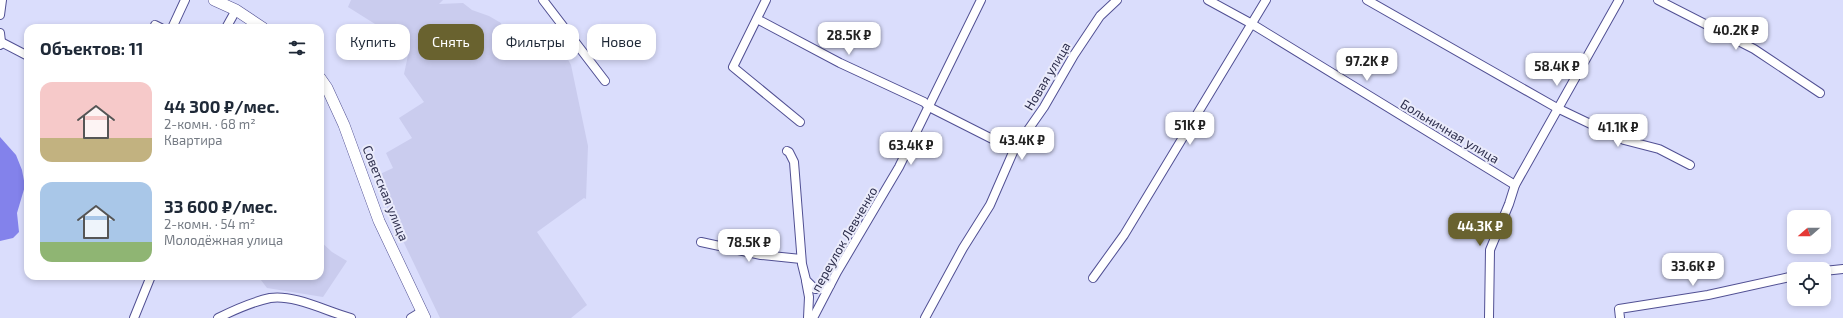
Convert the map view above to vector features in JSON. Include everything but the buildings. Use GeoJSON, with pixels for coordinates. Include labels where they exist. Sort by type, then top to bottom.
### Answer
{"type":"FeatureCollection","features":[{"type":"Feature","properties":{"kind":"street"},"geometry":{"type":"LineString","coordinates":[[0,15],[3,0]]}},
{"type":"Feature","properties":{"kind":"street"},"geometry":{"type":"LineString","coordinates":[[174,24],[185,0]]}},
{"type":"Feature","properties":{"kind":"street"},"geometry":{"type":"LineString","coordinates":[[214,0],[236,10],[257,24]]}},
{"type":"Feature","properties":{"kind":"street"},"geometry":{"type":"LineString","coordinates":[[544,0],[605,81]]}},
{"type":"Feature","properties":{"kind":"street"},"geometry":{"type":"LineString","coordinates":[[766,0],[733,67],[800,122]]}},
{"type":"Feature","properties":{"kind":"street","name":"переулок Левченко"},"geometry":{"type":"LineString","coordinates":[[813,318],[830,285],[899,167],[981,0]]}},
{"type":"Feature","properties":{"kind":"street","name":"Новая улица"},"geometry":{"type":"LineString","coordinates":[[925,318],[963,248],[990,205],[1014,150],[1044,107],[1074,55],[1100,16],[1117,0]]}},
{"type":"Feature","properties":{"kind":"street","name":"Больничная улица"},"geometry":{"type":"LineString","coordinates":[[1208,0],[1252,24],[1515,185]]}},
{"type":"Feature","properties":{"kind":"street"},"geometry":{"type":"LineString","coordinates":[[1093,278],[1124,234],[1266,0]]}},
{"type":"Feature","properties":{"kind":"street"},"geometry":{"type":"LineString","coordinates":[[1367,0],[1557,108],[1624,140],[1659,149],[1690,165]]}},
{"type":"Feature","properties":{"kind":"street"},"geometry":{"type":"LineString","coordinates":[[1489,318],[1490,250],[1509,204],[1515,185],[1619,0]]}},
{"type":"Feature","properties":{"kind":"street"},"geometry":{"type":"LineString","coordinates":[[1658,0],[1754,49],[1820,93]]}},
{"type":"Feature","properties":{"kind":"street"},"geometry":{"type":"LineString","coordinates":[[228,24],[236,10]]}},
{"type":"Feature","properties":{"kind":"street"},"geometry":{"type":"LineString","coordinates":[[757,18],[840,62],[924,102],[929,107],[1014,150]]}},
{"type":"Feature","properties":{"kind":"street"},"geometry":{"type":"LineString","coordinates":[[0,33],[1,44],[24,54]]}},
{"type":"Feature","properties":{"kind":"street","name":"Советская улица"},"geometry":{"type":"LineString","coordinates":[[324,86],[344,125],[379,221],[423,315]]}},
{"type":"Feature","properties":{"kind":"street"},"geometry":{"type":"LineString","coordinates":[[787,151],[790,152],[794,162],[796,175],[801,260],[809,297],[808,318]]}},
{"type":"Feature","properties":{"kind":"street"},"geometry":{"type":"LineString","coordinates":[[701,242],[761,255],[801,260]]}},
{"type":"Feature","properties":{"kind":"street"},"geometry":{"type":"LineString","coordinates":[[1831,271],[1843,269]]}},
{"type":"Feature","properties":{"kind":"street"},"geometry":{"type":"LineString","coordinates":[[1620,318],[1619,309],[1708,295],[1787,278]]}},
{"type":"Feature","properties":{"kind":"street"},"geometry":{"type":"LineString","coordinates":[[134,318],[149,280]]}},
{"type":"Feature","properties":{"kind":"street"},"geometry":{"type":"LineString","coordinates":[[806,280],[815,289],[821,289],[830,285]]}},
{"type":"Feature","properties":{"kind":"street"},"geometry":{"type":"LineString","coordinates":[[218,318],[246,305],[271,298],[307,303],[351,318]]}},
{"type":"Feature","properties":{"kind":"street"},"geometry":{"type":"LineString","coordinates":[[411,318],[423,315]]}},
{"type":"Feature","properties":{"kind":"shaded area"},"geometry":{"type":"Polygon","coordinates":[[[351,0],[443,0],[439,4],[463,3],[472,10],[489,16],[501,23],[492,24],[492,60],[568,60],[571,65],[588,146],[586,199],[584,198],[537,232],[587,305],[571,318],[440,318],[382,197],[387,191],[378,175],[393,168],[386,153],[412,138],[399,118],[424,102],[404,74],[407,60],[410,60],[410,24],[375,24],[348,7],[351,0]]]}},
{"type":"Feature","properties":{"kind":"shaded area"},"geometry":{"type":"Polygon","coordinates":[[[0,137],[16,155],[22,170],[24,189],[17,213],[19,232],[13,238],[0,241],[0,137]]]}},
{"type":"Feature","properties":{"kind":"shaded area"},"geometry":{"type":"Polygon","coordinates":[[[324,245],[332,252],[347,261],[323,297],[267,288],[261,280],[324,280],[324,245]]]}}]}
